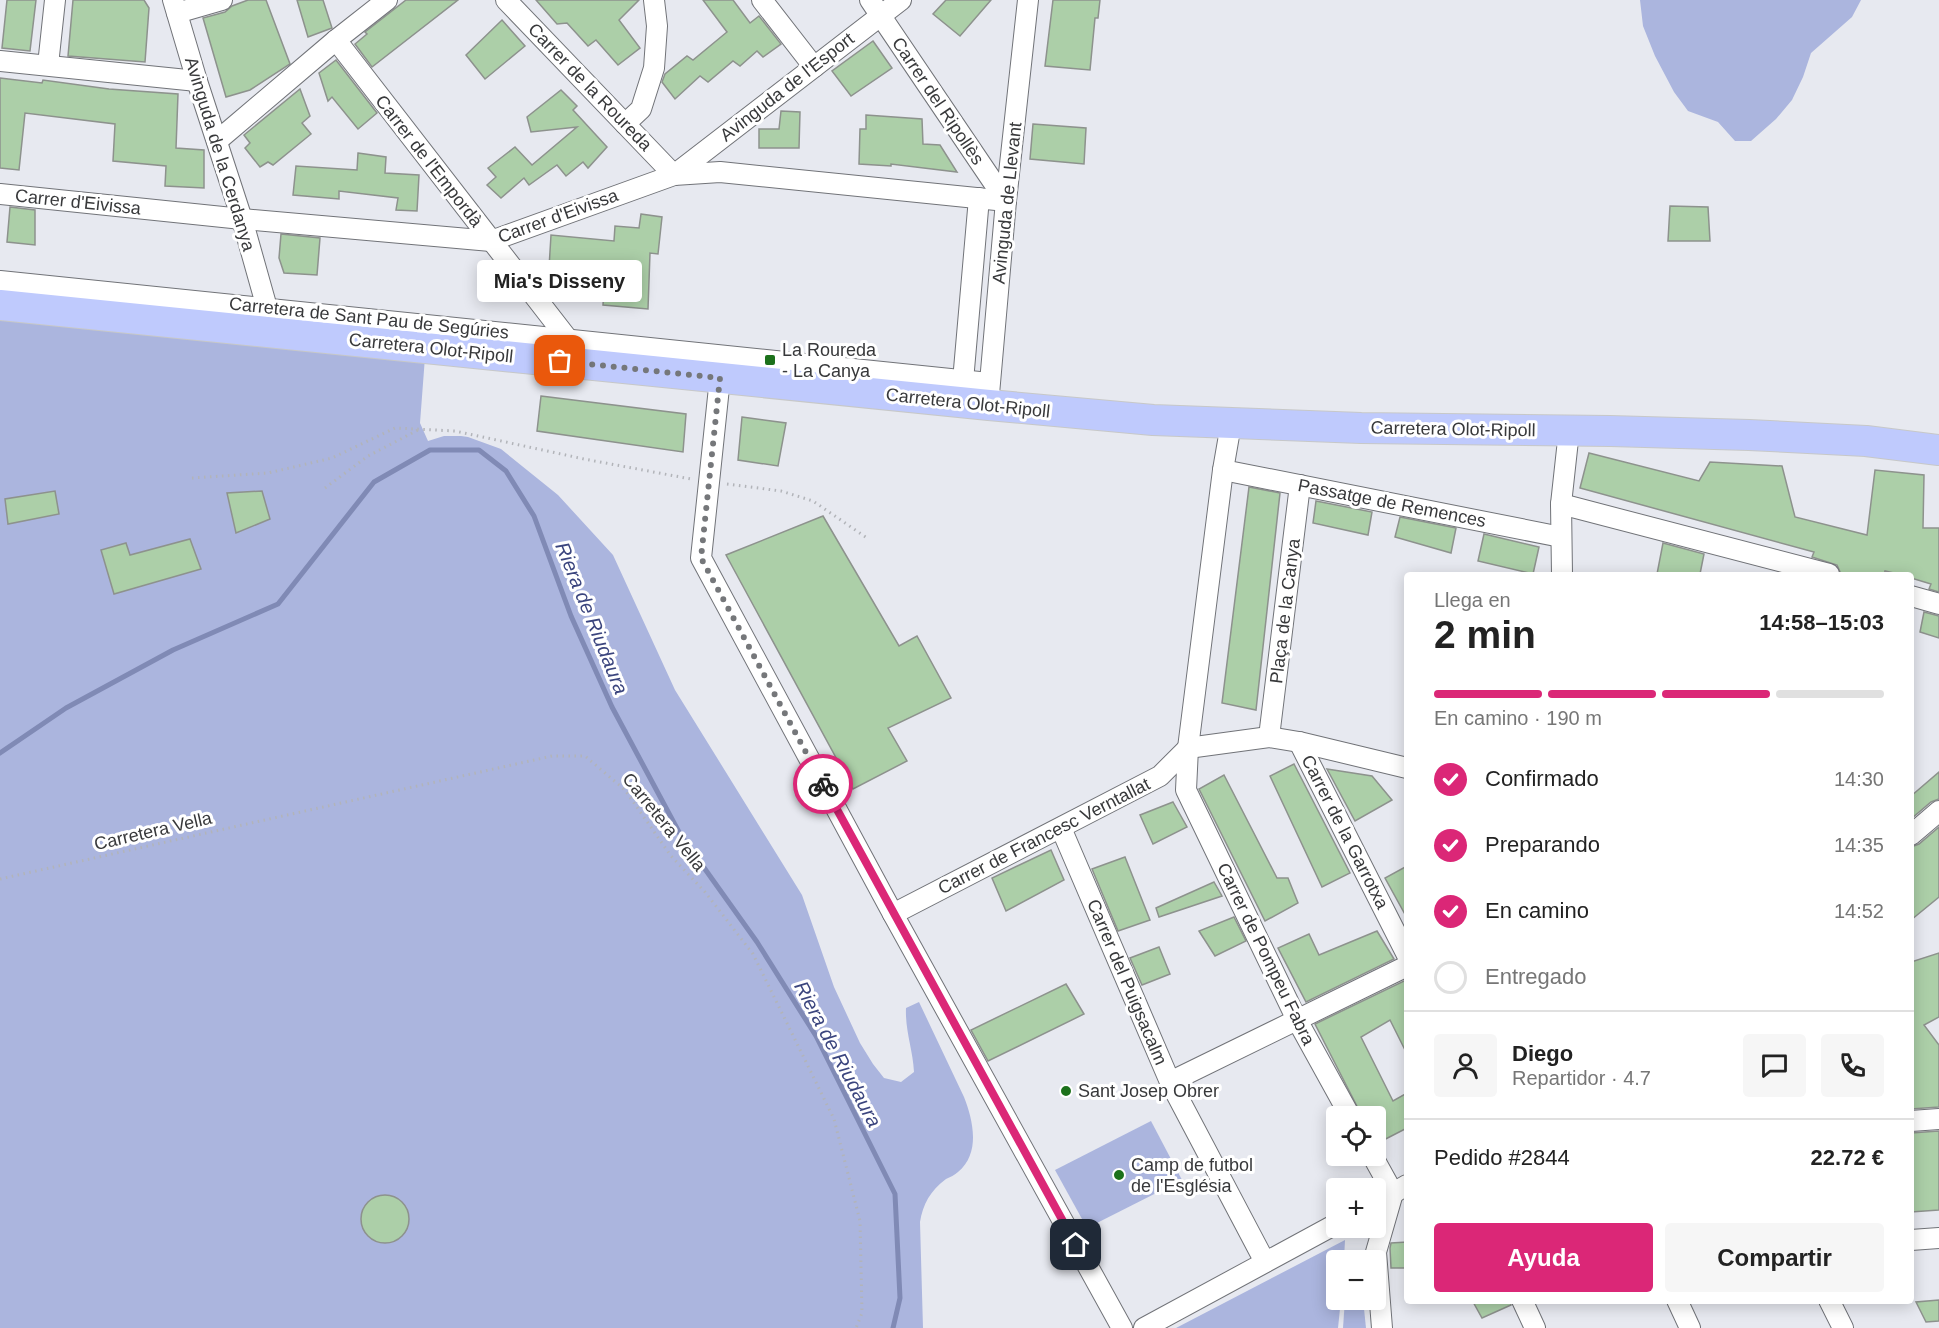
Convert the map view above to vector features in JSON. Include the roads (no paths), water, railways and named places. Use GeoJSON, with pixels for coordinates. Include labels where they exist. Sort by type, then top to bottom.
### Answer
{"type":"FeatureCollection","features":[{"type":"Feature","properties":{"kind":"main road","name":"Carretera Olot-Ripoll"},"geometry":{"type":"LineString","coordinates":[[0,305],[720,378],[989,394],[1153,420],[1232,424],[1827,438],[1939,450]]}},
{"type":"Feature","properties":{"kind":"street"},"geometry":{"type":"LineString","coordinates":[[48,65],[55,0]]}},
{"type":"Feature","properties":{"kind":"street"},"geometry":{"type":"LineString","coordinates":[[175,7],[222,0]]}},
{"type":"Feature","properties":{"kind":"street"},"geometry":{"type":"LineString","coordinates":[[217,141],[336,40],[369,6],[387,0]]}},
{"type":"Feature","properties":{"kind":"street","name":"Carrer de la Roureda"},"geometry":{"type":"LineString","coordinates":[[506,0],[674,175]]}},
{"type":"Feature","properties":{"kind":"street"},"geometry":{"type":"LineString","coordinates":[[625,124],[641,109],[654,68],[657,26],[654,0]]}},
{"type":"Feature","properties":{"kind":"street"},"geometry":{"type":"LineString","coordinates":[[762,0],[814,67]]}},
{"type":"Feature","properties":{"kind":"street","name":"Avinguda de l'Esport"},"geometry":{"type":"LineString","coordinates":[[674,175],[814,67],[875,8],[901,0]]}},
{"type":"Feature","properties":{"kind":"street","name":"Avinguda de Llevant"},"geometry":{"type":"LineString","coordinates":[[989,394],[1006,201],[1028,0]]}},
{"type":"Feature","properties":{"kind":"street","name":"Avinguda de la Cerdanya"},"geometry":{"type":"LineString","coordinates":[[175,7],[242,219],[267,308]]}},
{"type":"Feature","properties":{"kind":"street","name":"Carrer del Ripollès"},"geometry":{"type":"LineString","coordinates":[[875,8],[1006,201]]}},
{"type":"Feature","properties":{"kind":"street","name":"Carrer de l'Empordà"},"geometry":{"type":"LineString","coordinates":[[336,40],[567,338]]}},
{"type":"Feature","properties":{"kind":"street"},"geometry":{"type":"LineString","coordinates":[[0,61],[197,81]]}},
{"type":"Feature","properties":{"kind":"street","name":"Carrer d'Eivissa"},"geometry":{"type":"LineString","coordinates":[[0,194],[242,219],[491,241],[674,175],[720,172],[1006,201]]}},
{"type":"Feature","properties":{"kind":"street","name":"Avinguda de Llevant"},"geometry":{"type":"LineString","coordinates":[[963,381],[979,198]]}},
{"type":"Feature","properties":{"kind":"street","name":"Carretera de Sant Pau de Segúries"},"geometry":{"type":"LineString","coordinates":[[0,281],[567,338],[963,381],[989,394]]}},
{"type":"Feature","properties":{"kind":"street"},"geometry":{"type":"LineString","coordinates":[[720,378],[701,558],[893,914],[1122,1328]]}},
{"type":"Feature","properties":{"kind":"street"},"geometry":{"type":"LineString","coordinates":[[1232,424],[1223,470],[1188,748],[1269,738],[1299,742],[1404,767]]}},
{"type":"Feature","properties":{"kind":"street"},"geometry":{"type":"LineString","coordinates":[[1562,572],[1561,504],[1569,431]]}},
{"type":"Feature","properties":{"kind":"street","name":"Passatge de Remences"},"geometry":{"type":"LineString","coordinates":[[1223,470],[1561,537]]}},
{"type":"Feature","properties":{"kind":"street","name":"Plaça de la Canya"},"geometry":{"type":"LineString","coordinates":[[1269,738],[1300,485]]}},
{"type":"Feature","properties":{"kind":"street"},"geometry":{"type":"LineString","coordinates":[[1561,504],[1821,572]]}},
{"type":"Feature","properties":{"kind":"street"},"geometry":{"type":"LineString","coordinates":[[1914,597],[1939,604]]}},
{"type":"Feature","properties":{"kind":"street","name":"Carrer de la Garrotxa"},"geometry":{"type":"LineString","coordinates":[[1299,742],[1404,949]]}},
{"type":"Feature","properties":{"kind":"street","name":"Carrer de Pompeu Fabra"},"geometry":{"type":"LineString","coordinates":[[1188,748],[1186,790],[1297,1020],[1344,1106]]}},
{"type":"Feature","properties":{"kind":"street","name":"Carrer de Francesc Verntallat"},"geometry":{"type":"LineString","coordinates":[[893,914],[1160,776],[1188,748]]}},
{"type":"Feature","properties":{"kind":"street"},"geometry":{"type":"LineString","coordinates":[[1914,832],[1939,811]]}},
{"type":"Feature","properties":{"kind":"street","name":"Carrer del Puigsacalm"},"geometry":{"type":"LineString","coordinates":[[1061,828],[1170,1082],[1265,1262]]}},
{"type":"Feature","properties":{"kind":"street"},"geometry":{"type":"LineString","coordinates":[[1170,1082],[1404,967]]}},
{"type":"Feature","properties":{"kind":"street"},"geometry":{"type":"LineString","coordinates":[[1914,1121],[1939,1119]]}},
{"type":"Feature","properties":{"kind":"street"},"geometry":{"type":"LineString","coordinates":[[1381,1166],[1400,1189]]}},
{"type":"Feature","properties":{"kind":"street"},"geometry":{"type":"LineString","coordinates":[[1386,1197],[1400,1189]]}},
{"type":"Feature","properties":{"kind":"street"},"geometry":{"type":"LineString","coordinates":[[1382,1328],[1376,1252],[1400,1189]]}},
{"type":"Feature","properties":{"kind":"street"},"geometry":{"type":"LineString","coordinates":[[1144,1328],[1326,1229]]}},
{"type":"Feature","properties":{"kind":"street"},"geometry":{"type":"LineString","coordinates":[[1914,1240],[1939,1238]]}},
{"type":"Feature","properties":{"kind":"street"},"geometry":{"type":"LineString","coordinates":[[1524,1304],[1535,1328]]}},
{"type":"Feature","properties":{"kind":"street"},"geometry":{"type":"LineString","coordinates":[[1679,1304],[1690,1328]]}},
{"type":"Feature","properties":{"kind":"street"},"geometry":{"type":"LineString","coordinates":[[1831,1304],[1843,1328]]}},
{"type":"Feature","properties":{"kind":"waterway","name":"Riera de Riudaura"},"geometry":{"type":"LineString","coordinates":[[0,753],[66,708],[173,650],[278,604],[374,482],[430,450],[479,450],[506,471],[534,516],[571,616],[612,707],[680,834],[757,942],[816,1036],[895,1194],[900,1298],[893,1328]]}},
{"type":"Feature","properties":{"kind":"place","name":"La Roureda - La Canya"},"geometry":{"type":"Point","coordinates":[770,360]}},
{"type":"Feature","properties":{"kind":"place","name":"Mia's Disseny"},"geometry":{"type":"Point","coordinates":[560,361]}},
{"type":"Feature","properties":{"kind":"place","name":"Sant Josep Obrer"},"geometry":{"type":"Point","coordinates":[1066,1091]}},
{"type":"Feature","properties":{"kind":"place","name":"Camp de futbol de l'Església"},"geometry":{"type":"Point","coordinates":[1119,1175]}}]}
